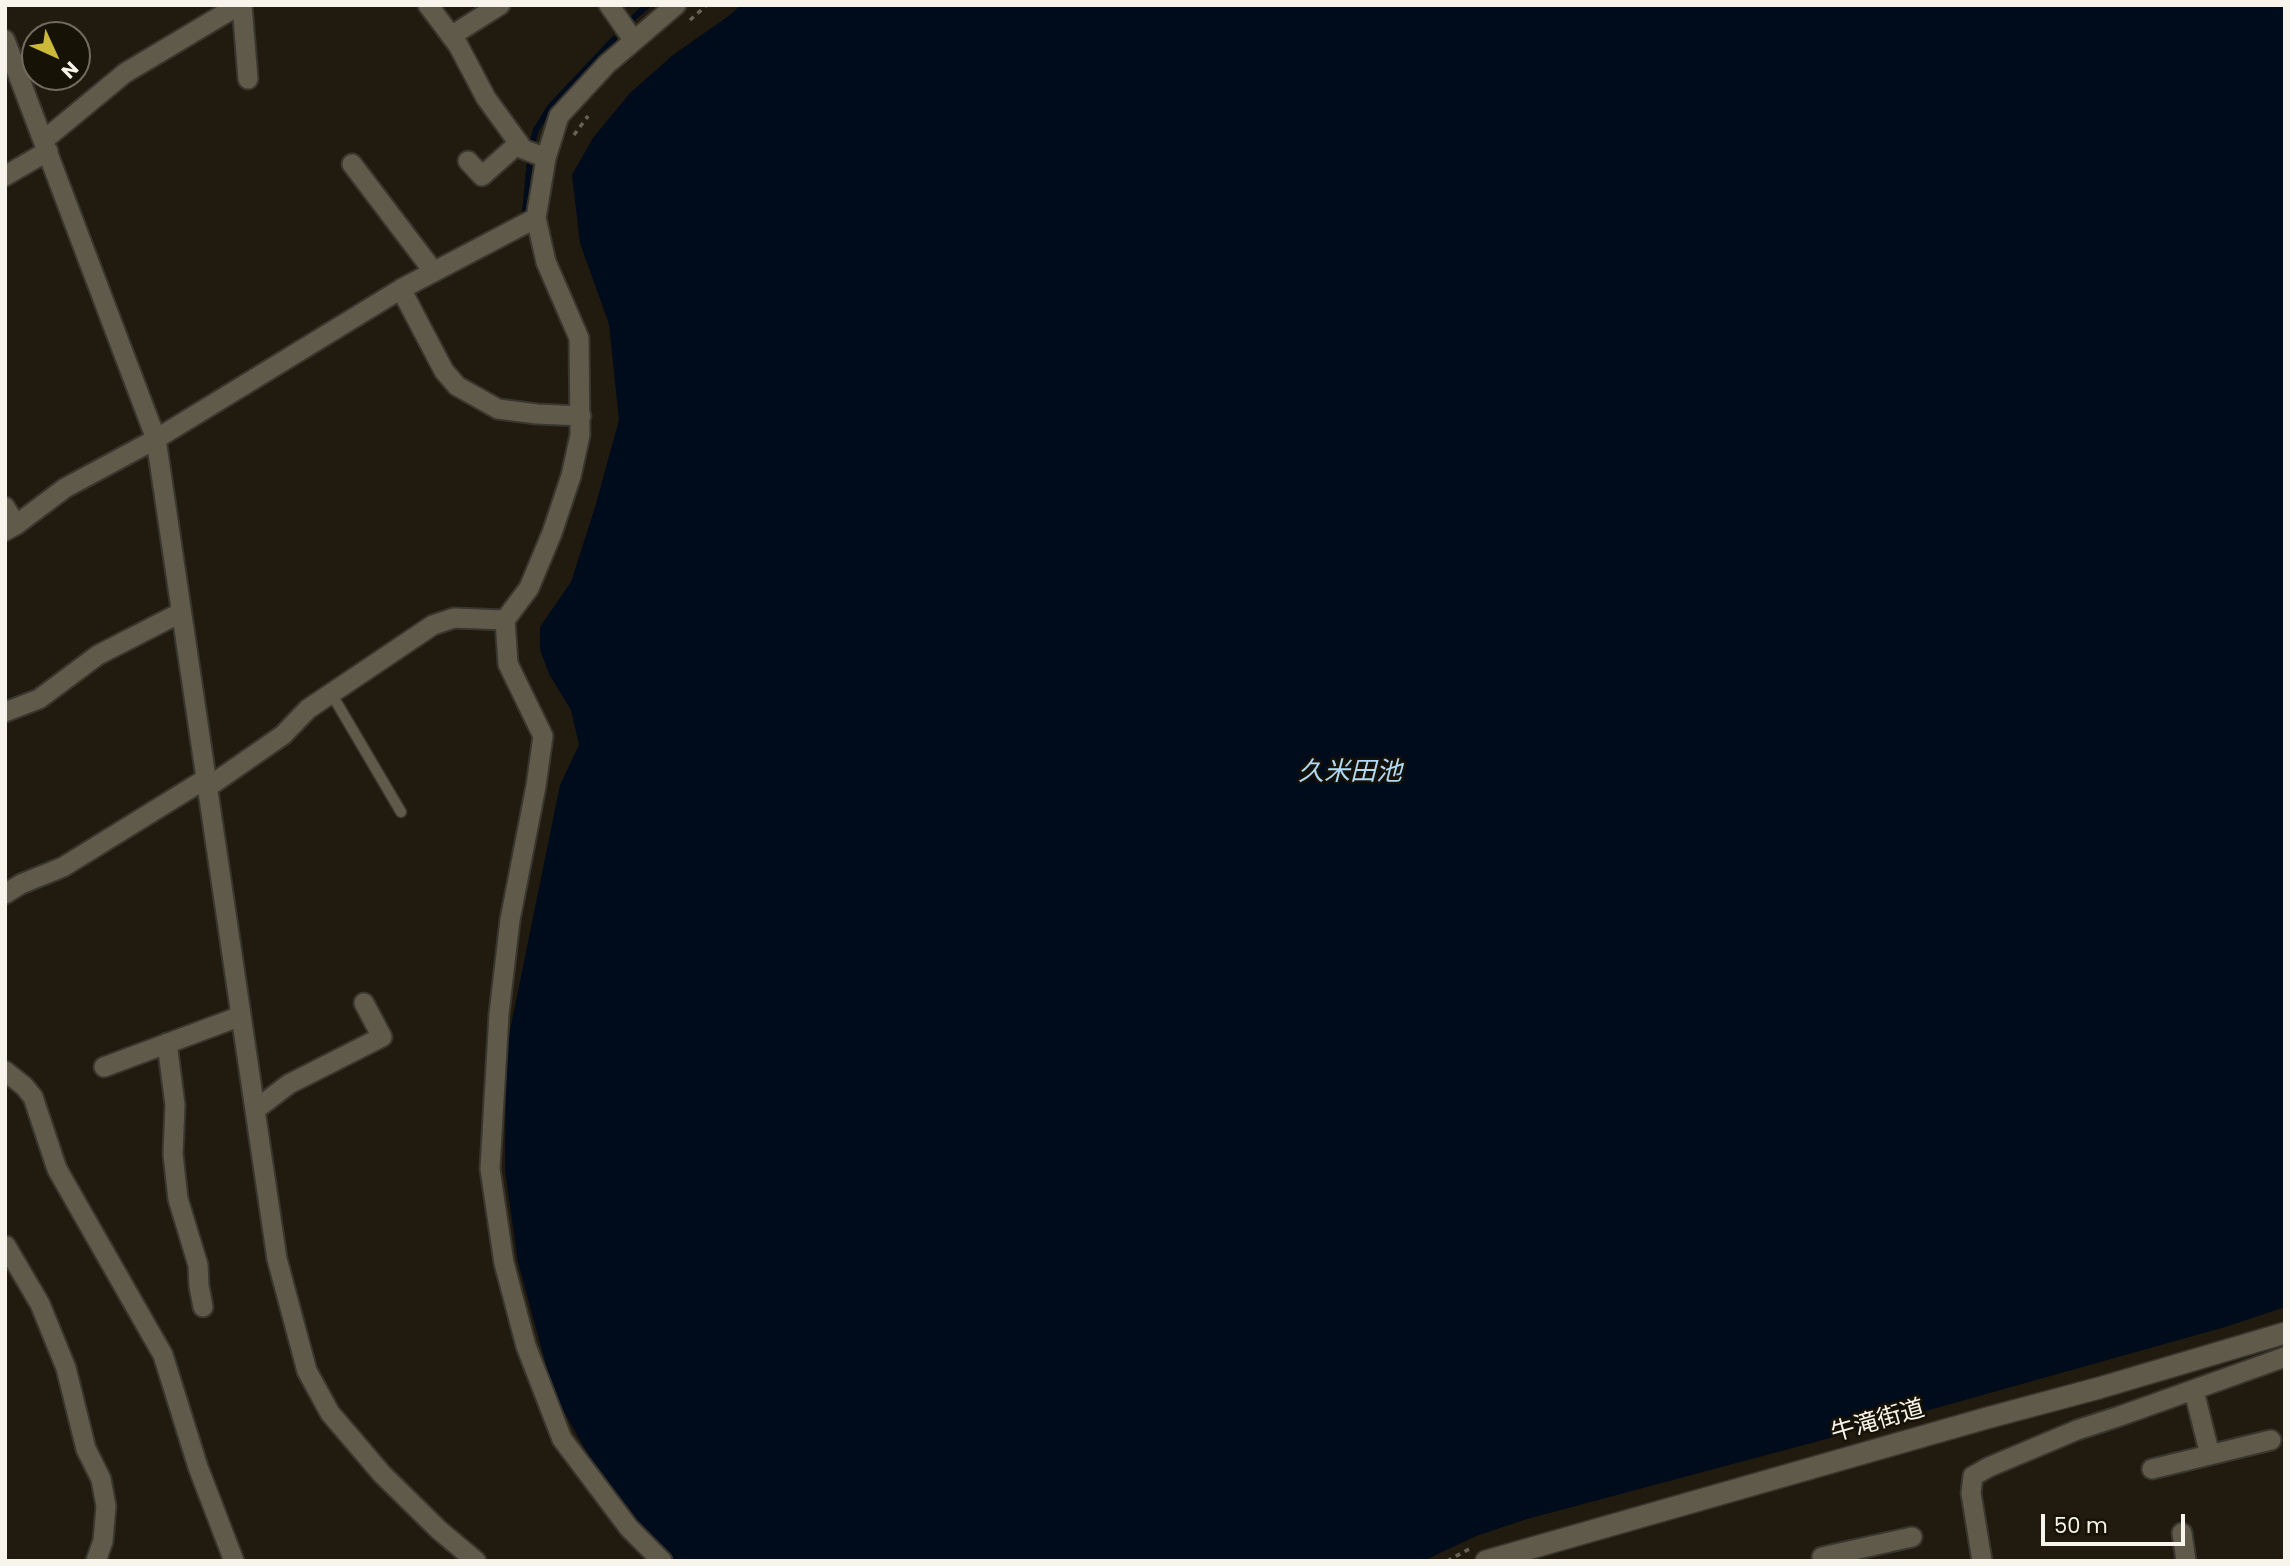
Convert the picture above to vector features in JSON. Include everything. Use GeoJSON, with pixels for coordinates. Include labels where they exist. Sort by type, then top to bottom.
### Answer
{"type":"FeatureCollection","features":[{"type":"Feature","properties":{"kind":"street"},"geometry":{"type":"LineString","coordinates":[[5,176],[46,145],[125,73],[241,5],[248,79]]}},
{"type":"Feature","properties":{"kind":"street"},"geometry":{"type":"LineString","coordinates":[[428,5],[451,36],[486,98],[523,149],[546,158]]}},
{"type":"Feature","properties":{"kind":"street"},"geometry":{"type":"LineString","coordinates":[[451,36],[500,5]]}},
{"type":"Feature","properties":{"kind":"street"},"geometry":{"type":"LineString","coordinates":[[609,5],[634,41]]}},
{"type":"Feature","properties":{"kind":"street"},"geometry":{"type":"LineString","coordinates":[[662,1561],[629,1528],[562,1439],[526,1346],[504,1263],[491,1169],[499,1014],[510,920],[536,786],[542,736],[508,664],[505,620],[529,588],[552,533],[571,476],[580,435],[581,416],[579,338],[545,262],[536,218],[546,158],[559,116],[607,64],[676,5]]}},
{"type":"Feature","properties":{"kind":"street"},"geometry":{"type":"LineString","coordinates":[[5,40],[156,439],[277,1259],[307,1371],[330,1413],[382,1474],[439,1530],[476,1561]]}},
{"type":"Feature","properties":{"kind":"street"},"geometry":{"type":"LineString","coordinates":[[468,161],[482,176],[519,143]]}},
{"type":"Feature","properties":{"kind":"street"},"geometry":{"type":"LineString","coordinates":[[352,164],[433,272]]}},
{"type":"Feature","properties":{"kind":"street"},"geometry":{"type":"LineString","coordinates":[[5,507],[11,528],[65,488],[156,439],[401,289],[536,218]]}},
{"type":"Feature","properties":{"kind":"street"},"geometry":{"type":"LineString","coordinates":[[401,289],[444,371],[457,386],[498,409],[581,416]]}},
{"type":"Feature","properties":{"kind":"street"},"geometry":{"type":"LineString","coordinates":[[5,712],[39,699],[98,655],[180,613]]}},
{"type":"Feature","properties":{"kind":"street"},"geometry":{"type":"LineString","coordinates":[[5,894],[21,884],[64,867],[207,783],[283,735],[308,709],[433,625],[454,618],[505,620]]}},
{"type":"Feature","properties":{"kind":"street"},"geometry":{"type":"LineString","coordinates":[[255,1110],[289,1084],[382,1037],[364,1003]]}},
{"type":"Feature","properties":{"kind":"street"},"geometry":{"type":"LineString","coordinates":[[104,1067],[241,1016]]}},
{"type":"Feature","properties":{"kind":"street"},"geometry":{"type":"LineString","coordinates":[[167,1043],[174,1105],[173,1154],[178,1199],[198,1265],[203,1307]]}},
{"type":"Feature","properties":{"kind":"street"},"geometry":{"type":"LineString","coordinates":[[5,1070],[33,1097],[57,1169],[163,1355],[198,1467],[234,1561]]}},
{"type":"Feature","properties":{"kind":"street"},"geometry":{"type":"LineString","coordinates":[[6,1246],[46,1317],[66,1368],[86,1449],[101,1479],[106,1506],[103,1542],[96,1561]]}},
{"type":"Feature","properties":{"kind":"street","name":"牛滝街道"},"geometry":{"type":"LineString","coordinates":[[1486,1561],[2099,1388],[2285,1332]]}},
{"type":"Feature","properties":{"kind":"street"},"geometry":{"type":"LineString","coordinates":[[1982,1561],[1971,1493],[1973,1476],[2077,1430],[2285,1357]]}},
{"type":"Feature","properties":{"kind":"street"},"geometry":{"type":"LineString","coordinates":[[2194,1391],[2210,1455]]}},
{"type":"Feature","properties":{"kind":"street"},"geometry":{"type":"LineString","coordinates":[[2151,1469],[2271,1440]]}},
{"type":"Feature","properties":{"kind":"street"},"geometry":{"type":"LineString","coordinates":[[2182,1533],[2186,1561]]}},
{"type":"Feature","properties":{"kind":"street"},"geometry":{"type":"LineString","coordinates":[[1821,1554],[1912,1537]]}},
{"type":"Feature","properties":{"kind":"lane"},"geometry":{"type":"LineString","coordinates":[[331,693],[401,812]]}},
{"type":"Feature","properties":{"kind":"path"},"geometry":{"type":"LineString","coordinates":[[690,20],[708,5]]}},
{"type":"Feature","properties":{"kind":"path"},"geometry":{"type":"LineString","coordinates":[[568,144],[593,108]]}},
{"type":"Feature","properties":{"kind":"water","name":"久米田池"},"geometry":{"type":"Polygon","coordinates":[[[741,5],[2285,5],[2285,1307],[2225,1327],[1815,1442],[1527,1519],[1476,1536],[1423,1561],[676,1561],[645,1532],[598,1472],[554,1394],[518,1262],[505,1170],[506,1050],[560,785],[579,745],[571,710],[549,674],[540,649],[540,627],[571,582],[619,420],[609,324],[580,243],[572,175],[593,138],[630,93],[673,55],[741,5]]]}},
{"type":"Feature","properties":{"kind":"waterway"},"geometry":{"type":"LineString","coordinates":[[633,18],[648,5]]}},
{"type":"Feature","properties":{"kind":"waterway"},"geometry":{"type":"LineString","coordinates":[[531,147],[536,130],[550,107],[614,39]]}},
{"type":"Feature","properties":{"kind":"waterway"},"geometry":{"type":"LineString","coordinates":[[525,213],[530,160]]}}]}
